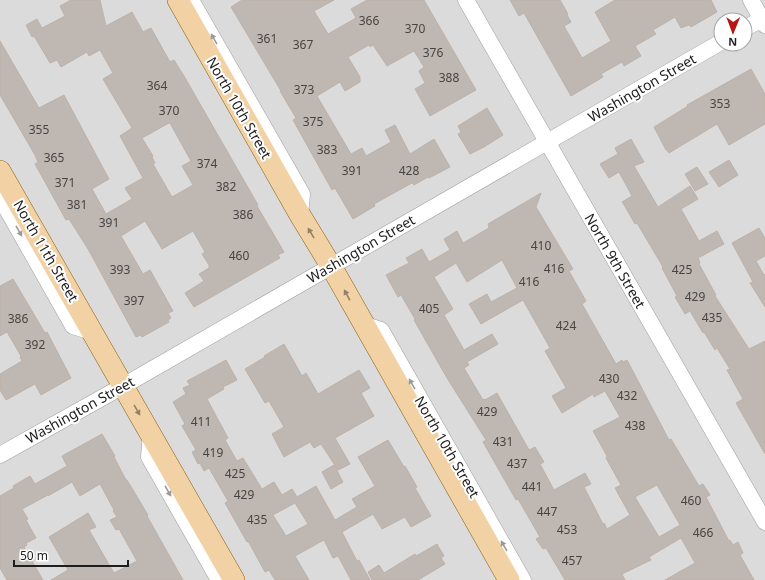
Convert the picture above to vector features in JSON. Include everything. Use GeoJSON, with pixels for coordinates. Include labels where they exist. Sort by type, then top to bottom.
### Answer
{"type":"FeatureCollection","features":[{"type":"Feature","properties":{"kind":"main road","name":"North 10th Street"},"geometry":{"type":"LineString","coordinates":[[178,0],[509,580]]}},
{"type":"Feature","properties":{"kind":"main road","name":"North 11th Street"},"geometry":{"type":"LineString","coordinates":[[0,170],[234,580]]}},
{"type":"Feature","properties":{"kind":"street","name":"North 10th Street"},"geometry":{"type":"LineString","coordinates":[[191,0],[302,194],[300,215]]}},
{"type":"Feature","properties":{"kind":"street","name":"North 9th Street"},"geometry":{"type":"LineString","coordinates":[[466,0],[765,522]]}},
{"type":"Feature","properties":{"kind":"street"},"geometry":{"type":"LineString","coordinates":[[751,0],[764,21],[753,25]]}},
{"type":"Feature","properties":{"kind":"street","name":"Washington Street"},"geometry":{"type":"LineString","coordinates":[[0,455],[123,386],[713,47]]}},
{"type":"Feature","properties":{"kind":"street","name":"North 11th Street"},"geometry":{"type":"LineString","coordinates":[[0,197],[73,326],[92,332]]}},
{"type":"Feature","properties":{"kind":"street","name":"North 10th Street"},"geometry":{"type":"LineString","coordinates":[[363,324],[381,330],[523,580]]}},
{"type":"Feature","properties":{"kind":"street"},"geometry":{"type":"LineString","coordinates":[[150,434],[149,457],[219,580]]}},
{"type":"Feature","properties":{"kind":"shaded area"},"geometry":{"type":"Polygon","coordinates":[[[0,0],[765,0],[765,580],[0,580],[0,0]]]}},
{"type":"Feature","properties":{"kind":"building"},"geometry":{"type":"Polygon","coordinates":[[[71,0],[100,0],[106,26],[132,12],[143,32],[151,28],[170,62],[174,60],[184,76],[284,252],[278,255],[280,258],[194,307],[185,293],[204,281],[199,274],[209,268],[209,265],[202,254],[205,252],[193,231],[162,249],[145,221],[121,236],[143,274],[150,270],[173,311],[168,313],[171,318],[168,320],[169,322],[142,337],[141,335],[136,337],[88,249],[69,219],[66,220],[35,164],[38,162],[35,155],[0,95],[0,41],[39,108],[64,95],[109,179],[92,189],[106,214],[132,199],[125,188],[143,178],[120,136],[132,128],[103,79],[113,73],[100,50],[89,56],[87,52],[61,67],[57,60],[50,63],[34,36],[32,37],[26,25],[37,19],[42,28],[65,16],[60,6],[71,0]],[[170,123],[142,138],[153,156],[152,157],[155,163],[153,164],[172,197],[193,185],[182,166],[191,161],[170,123]]]}},
{"type":"Feature","properties":{"kind":"building"},"geometry":{"type":"Polygon","coordinates":[[[242,0],[334,0],[314,11],[328,34],[356,18],[351,9],[367,0],[424,0],[476,90],[430,116],[415,89],[425,83],[419,71],[424,67],[414,51],[387,66],[373,45],[370,47],[369,45],[348,57],[360,77],[360,82],[345,91],[340,82],[317,96],[351,154],[362,148],[366,156],[391,142],[385,130],[395,125],[410,154],[434,139],[450,167],[414,185],[412,183],[374,204],[375,206],[353,219],[335,188],[332,190],[293,120],[296,118],[231,7],[242,0]]]}},
{"type":"Feature","properties":{"kind":"building"},"geometry":{"type":"Polygon","coordinates":[[[510,0],[560,0],[571,22],[564,26],[582,58],[611,41],[595,12],[615,0],[711,0],[717,12],[713,12],[713,14],[691,27],[689,25],[681,28],[675,17],[653,30],[656,34],[635,46],[641,56],[624,66],[622,62],[601,74],[603,77],[571,96],[524,13],[519,16],[510,0]]]}},
{"type":"Feature","properties":{"kind":"building"},"geometry":{"type":"Polygon","coordinates":[[[751,69],[765,94],[765,124],[729,145],[717,124],[669,153],[666,150],[654,127],[688,106],[687,105],[751,69]]]}},
{"type":"Feature","properties":{"kind":"building"},"geometry":{"type":"Polygon","coordinates":[[[487,108],[503,135],[470,154],[458,134],[461,132],[458,126],[487,108]]]}},
{"type":"Feature","properties":{"kind":"building"},"geometry":{"type":"Polygon","coordinates":[[[631,139],[644,162],[634,166],[658,207],[690,186],[698,199],[681,209],[699,241],[717,231],[724,244],[698,258],[699,264],[716,295],[715,296],[749,349],[765,341],[765,454],[736,403],[743,399],[727,370],[730,369],[717,348],[715,350],[704,332],[703,333],[690,311],[685,314],[675,297],[677,296],[662,268],[663,267],[637,223],[635,224],[622,202],[632,196],[619,172],[609,178],[600,164],[618,154],[615,148],[631,139]]]}},
{"type":"Feature","properties":{"kind":"building"},"geometry":{"type":"Polygon","coordinates":[[[729,160],[738,175],[719,187],[709,172],[729,160]]]}},
{"type":"Feature","properties":{"kind":"building"},"geometry":{"type":"Polygon","coordinates":[[[697,167],[708,184],[695,191],[685,174],[697,167]]]}},
{"type":"Feature","properties":{"kind":"building"},"geometry":{"type":"Polygon","coordinates":[[[541,193],[536,207],[573,269],[569,271],[586,301],[582,304],[616,364],[622,360],[623,362],[627,360],[669,440],[671,439],[699,486],[703,484],[710,495],[706,497],[729,541],[730,540],[733,545],[738,542],[743,553],[740,555],[754,580],[665,580],[695,563],[681,538],[649,557],[651,560],[622,574],[625,580],[565,580],[546,548],[543,549],[536,539],[540,537],[518,499],[516,500],[483,442],[486,440],[447,378],[401,295],[398,297],[386,275],[409,263],[406,258],[422,249],[429,262],[450,250],[444,239],[457,231],[463,243],[489,228],[488,224],[541,193]],[[502,260],[467,282],[456,263],[434,277],[453,309],[444,315],[464,350],[492,334],[498,344],[467,362],[469,365],[464,368],[483,400],[497,393],[529,450],[535,447],[544,462],[540,464],[554,490],[585,473],[591,484],[584,487],[607,529],[630,515],[615,488],[621,485],[593,431],[620,417],[605,391],[594,397],[593,394],[562,413],[552,396],[566,388],[545,351],[550,348],[523,300],[481,324],[469,304],[487,294],[491,302],[517,288],[502,260]],[[657,485],[635,497],[659,537],[680,525],[657,485]]]}},
{"type":"Feature","properties":{"kind":"building"},"geometry":{"type":"Polygon","coordinates":[[[759,228],[765,238],[765,256],[756,261],[764,275],[765,274],[765,307],[750,283],[753,282],[732,243],[759,228]]]}},
{"type":"Feature","properties":{"kind":"building"},"geometry":{"type":"Polygon","coordinates":[[[13,279],[45,333],[47,332],[71,378],[41,395],[35,384],[6,400],[0,390],[0,374],[22,361],[21,356],[7,332],[0,336],[0,286],[13,279]]]}},
{"type":"Feature","properties":{"kind":"building"},"geometry":{"type":"Polygon","coordinates":[[[284,344],[302,376],[306,373],[318,394],[359,370],[370,388],[361,393],[374,416],[335,438],[350,464],[338,470],[321,444],[314,448],[310,442],[284,457],[272,434],[284,427],[269,401],[265,403],[245,369],[284,344]]]}},
{"type":"Feature","properties":{"kind":"building"},"geometry":{"type":"Polygon","coordinates":[[[226,360],[237,380],[223,387],[224,389],[207,399],[228,438],[225,440],[237,461],[243,458],[262,489],[274,482],[282,495],[292,489],[297,497],[316,486],[335,520],[357,507],[352,499],[375,486],[358,457],[388,440],[417,487],[415,488],[431,516],[411,527],[405,517],[382,529],[373,514],[342,532],[357,561],[359,560],[370,580],[351,580],[338,556],[333,558],[324,540],[295,556],[309,580],[275,580],[269,570],[265,572],[248,541],[247,542],[225,503],[228,501],[209,468],[204,471],[200,463],[198,464],[192,452],[196,450],[182,426],[185,424],[173,402],[186,394],[183,388],[190,385],[187,381],[226,360]],[[295,503],[273,515],[286,536],[308,524],[295,503]]]}},
{"type":"Feature","properties":{"kind":"building"},"geometry":{"type":"Polygon","coordinates":[[[102,434],[115,456],[114,457],[126,480],[148,515],[147,516],[183,580],[51,580],[68,570],[49,537],[88,513],[96,527],[89,530],[114,573],[137,561],[119,529],[116,530],[110,520],[117,517],[100,484],[80,496],[72,482],[22,509],[36,538],[26,543],[27,545],[24,547],[43,580],[7,580],[0,568],[0,496],[30,476],[35,484],[67,466],[62,456],[102,434]]]}},
{"type":"Feature","properties":{"kind":"building"},"geometry":{"type":"Polygon","coordinates":[[[334,465],[343,482],[331,489],[322,472],[334,465]]]}},
{"type":"Feature","properties":{"kind":"building"},"geometry":{"type":"Polygon","coordinates":[[[437,544],[444,556],[441,558],[445,564],[418,580],[372,580],[368,572],[379,565],[384,573],[415,554],[416,556],[437,544]]]}}]}
